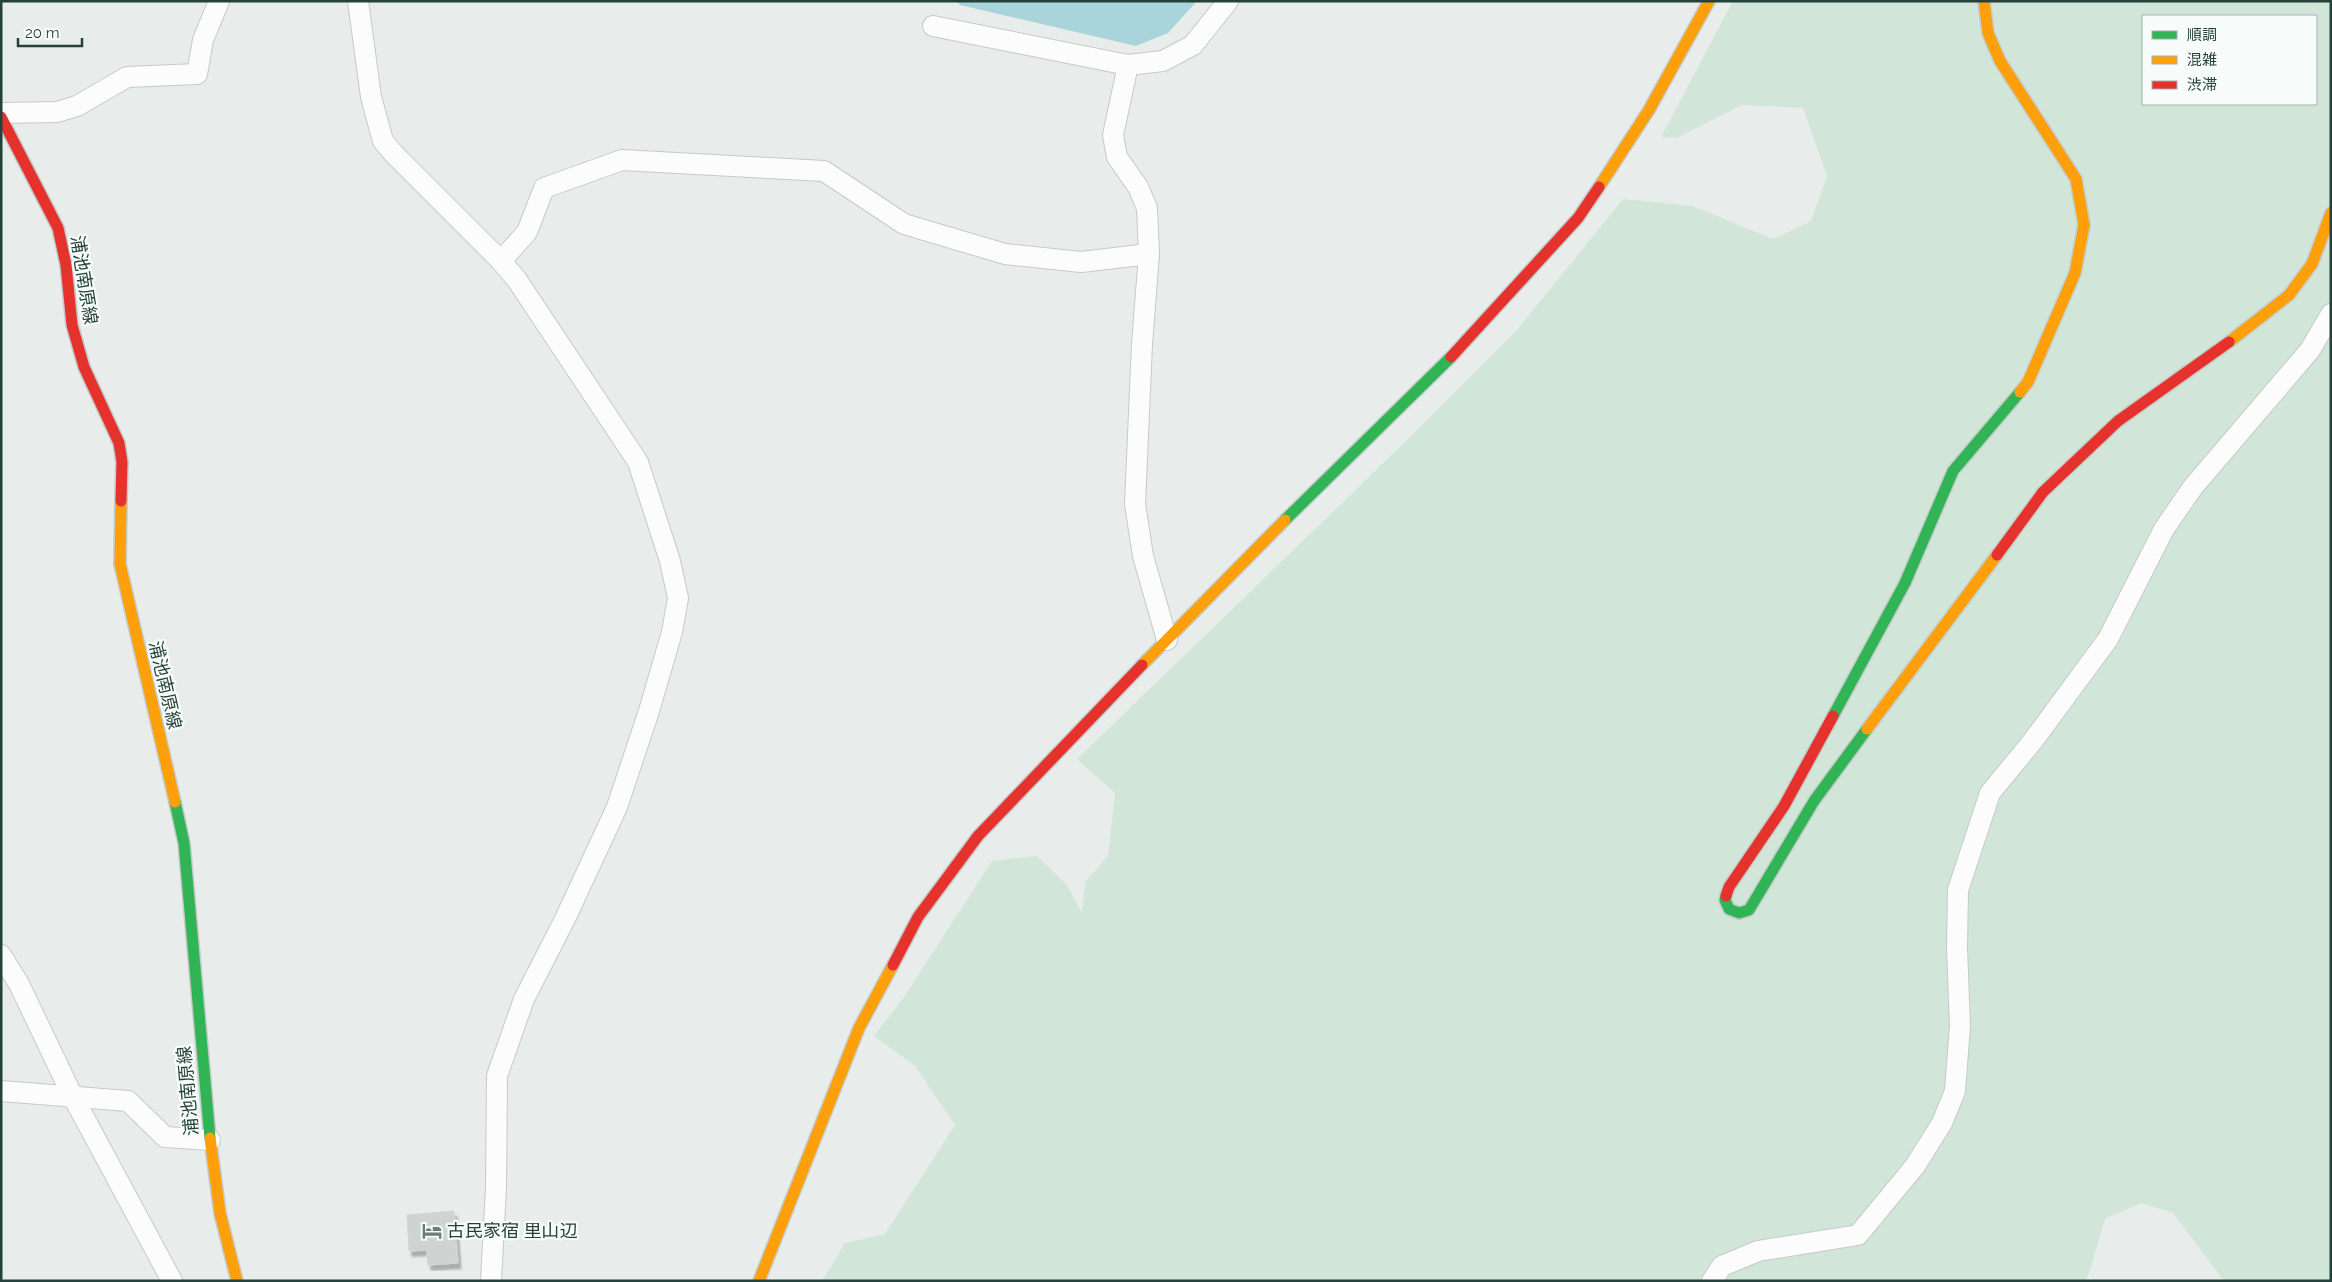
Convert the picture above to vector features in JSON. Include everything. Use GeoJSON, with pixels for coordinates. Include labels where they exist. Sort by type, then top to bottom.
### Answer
{"type":"FeatureCollection","features":[{"type":"Feature","properties":{"kind":"street"},"geometry":{"type":"LineString","coordinates":[[1,113],[57,112],[77,106],[127,76],[197,74],[203,40],[213,21],[219,1]]}},
{"type":"Feature","properties":{"kind":"street"},"geometry":{"type":"LineString","coordinates":[[358,1],[372,97],[383,140],[393,153],[501,261],[517,280],[638,462],[670,561],[678,598],[672,632],[650,711],[617,807],[565,919],[524,999],[497,1076],[496,1188],[491,1281]]}},
{"type":"Feature","properties":{"kind":"street"},"geometry":{"type":"LineString","coordinates":[[933,26],[1128,65],[1163,61],[1193,45],[1228,1]]}},
{"type":"Feature","properties":{"kind":"street"},"geometry":{"type":"LineString","coordinates":[[758,1281],[859,1028],[918,917],[978,836],[1079,729],[1277,528],[1449,359],[1578,218],[1649,110],[1709,1]]}},
{"type":"Feature","properties":{"kind":"street"},"geometry":{"type":"LineString","coordinates":[[1984,1],[1988,33],[2000,61],[2076,179],[2084,225],[2075,272],[2028,382],[1953,471],[1905,583],[1784,806],[1729,887],[1725,900],[1728,909],[1739,913],[1749,910],[1814,802],[2043,492],[2118,421],[2254,324],[2289,295],[2312,264],[2331,213]]}},
{"type":"Feature","properties":{"kind":"street"},"geometry":{"type":"LineString","coordinates":[[1128,65],[1113,135],[1117,157],[1138,187],[1148,208],[1149,254],[1142,344],[1135,504],[1143,556],[1167,640]]}},
{"type":"Feature","properties":{"kind":"street","name":"浦池南原線"},"geometry":{"type":"LineString","coordinates":[[1,117],[58,228],[66,264],[72,325],[84,367],[119,443],[122,462],[120,564],[184,843],[210,1140],[220,1213],[237,1281]]}},
{"type":"Feature","properties":{"kind":"street"},"geometry":{"type":"LineString","coordinates":[[501,261],[527,232],[544,188],[622,160],[824,172],[904,224],[1005,254],[1081,262],[1149,254]]}},
{"type":"Feature","properties":{"kind":"street"},"geometry":{"type":"LineString","coordinates":[[1712,1281],[1722,1266],[1758,1251],[1858,1235],[1915,1166],[1942,1123],[1955,1091],[1960,1026],[1957,948],[1958,890],[1990,793],[2032,742],[2108,638],[2164,529],[2193,487],[2310,350],[2331,314]]}},
{"type":"Feature","properties":{"kind":"street"},"geometry":{"type":"LineString","coordinates":[[1,955],[19,984],[72,1095],[172,1281]]}},
{"type":"Feature","properties":{"kind":"street"},"geometry":{"type":"LineString","coordinates":[[1,1091],[72,1095],[128,1101],[165,1137],[210,1140]]}},
{"type":"Feature","properties":{"kind":"green space"},"geometry":{"type":"Polygon","coordinates":[[[1733,1],[2331,1],[2331,1281],[2224,1281],[2173,1213],[2141,1203],[2105,1219],[2085,1281],[822,1281],[845,1243],[885,1234],[955,1125],[915,1066],[874,1036],[904,997],[992,861],[1037,856],[1067,885],[1082,913],[1085,882],[1108,856],[1115,793],[1077,759],[1400,447],[1517,330],[1623,199],[1692,206],[1773,239],[1811,221],[1827,176],[1803,108],[1742,105],[1677,138],[1661,137],[1733,1]]]}},
{"type":"Feature","properties":{"kind":"water"},"geometry":{"type":"Polygon","coordinates":[[[957,1],[1197,1],[1168,33],[1136,46],[960,5],[957,1]]]}},
{"type":"Feature","properties":{"kind":"building","name":"古民家宿 里山辺"},"geometry":{"type":"Polygon","coordinates":[[[454,1211],[458,1263],[428,1265],[427,1250],[409,1251],[407,1215],[454,1211]]]}},
{"type":"Feature","properties":{"kind":"traffic: fast"},"geometry":{"type":"LineString","coordinates":[[1285,520],[1451,357]]}},
{"type":"Feature","properties":{"kind":"traffic: fast"},"geometry":{"type":"LineString","coordinates":[[1833,716],[1905,583],[1953,471],[2020,392]]}},
{"type":"Feature","properties":{"kind":"traffic: fast"},"geometry":{"type":"LineString","coordinates":[[1726,896],[1725,900],[1729,909],[1739,913],[1749,910],[1814,801],[1867,729]]}},
{"type":"Feature","properties":{"kind":"traffic: fast"},"geometry":{"type":"LineString","coordinates":[[175,802],[184,843],[210,1138]]}},
{"type":"Feature","properties":{"kind":"traffic: slow"},"geometry":{"type":"LineString","coordinates":[[1599,187],[1649,110],[1709,1]]}},
{"type":"Feature","properties":{"kind":"traffic: slow"},"geometry":{"type":"LineString","coordinates":[[1984,1],[1988,33],[2000,61],[2076,179],[2084,225],[2075,273],[2028,382],[2020,392]]}},
{"type":"Feature","properties":{"kind":"traffic: slow"},"geometry":{"type":"LineString","coordinates":[[2229,342],[2289,295],[2312,264],[2331,213]]}},
{"type":"Feature","properties":{"kind":"traffic: slow"},"geometry":{"type":"LineString","coordinates":[[121,501],[120,564],[175,802]]}},
{"type":"Feature","properties":{"kind":"traffic: slow"},"geometry":{"type":"LineString","coordinates":[[1142,665],[1285,520]]}},
{"type":"Feature","properties":{"kind":"traffic: slow"},"geometry":{"type":"LineString","coordinates":[[1867,729],[1997,555]]}},
{"type":"Feature","properties":{"kind":"traffic: slow"},"geometry":{"type":"LineString","coordinates":[[759,1281],[859,1028],[893,965]]}},
{"type":"Feature","properties":{"kind":"traffic: slow"},"geometry":{"type":"LineString","coordinates":[[210,1138],[220,1213],[237,1281]]}},
{"type":"Feature","properties":{"kind":"traffic: jam"},"geometry":{"type":"LineString","coordinates":[[1,117],[58,228],[66,265],[72,325],[84,367],[119,443],[122,462],[121,501]]}},
{"type":"Feature","properties":{"kind":"traffic: jam"},"geometry":{"type":"LineString","coordinates":[[1451,357],[1578,218],[1599,187]]}},
{"type":"Feature","properties":{"kind":"traffic: jam"},"geometry":{"type":"LineString","coordinates":[[1997,555],[2043,492],[2118,421],[2229,342]]}},
{"type":"Feature","properties":{"kind":"traffic: jam"},"geometry":{"type":"LineString","coordinates":[[893,965],[918,917],[978,836],[1142,665]]}},
{"type":"Feature","properties":{"kind":"traffic: jam"},"geometry":{"type":"LineString","coordinates":[[1726,896],[1729,887],[1784,806],[1833,716]]}},
{"type":"Feature","properties":{"kind":"place","name":"古民家宿 里山辺"},"geometry":{"type":"Point","coordinates":[432,1231]}}]}
